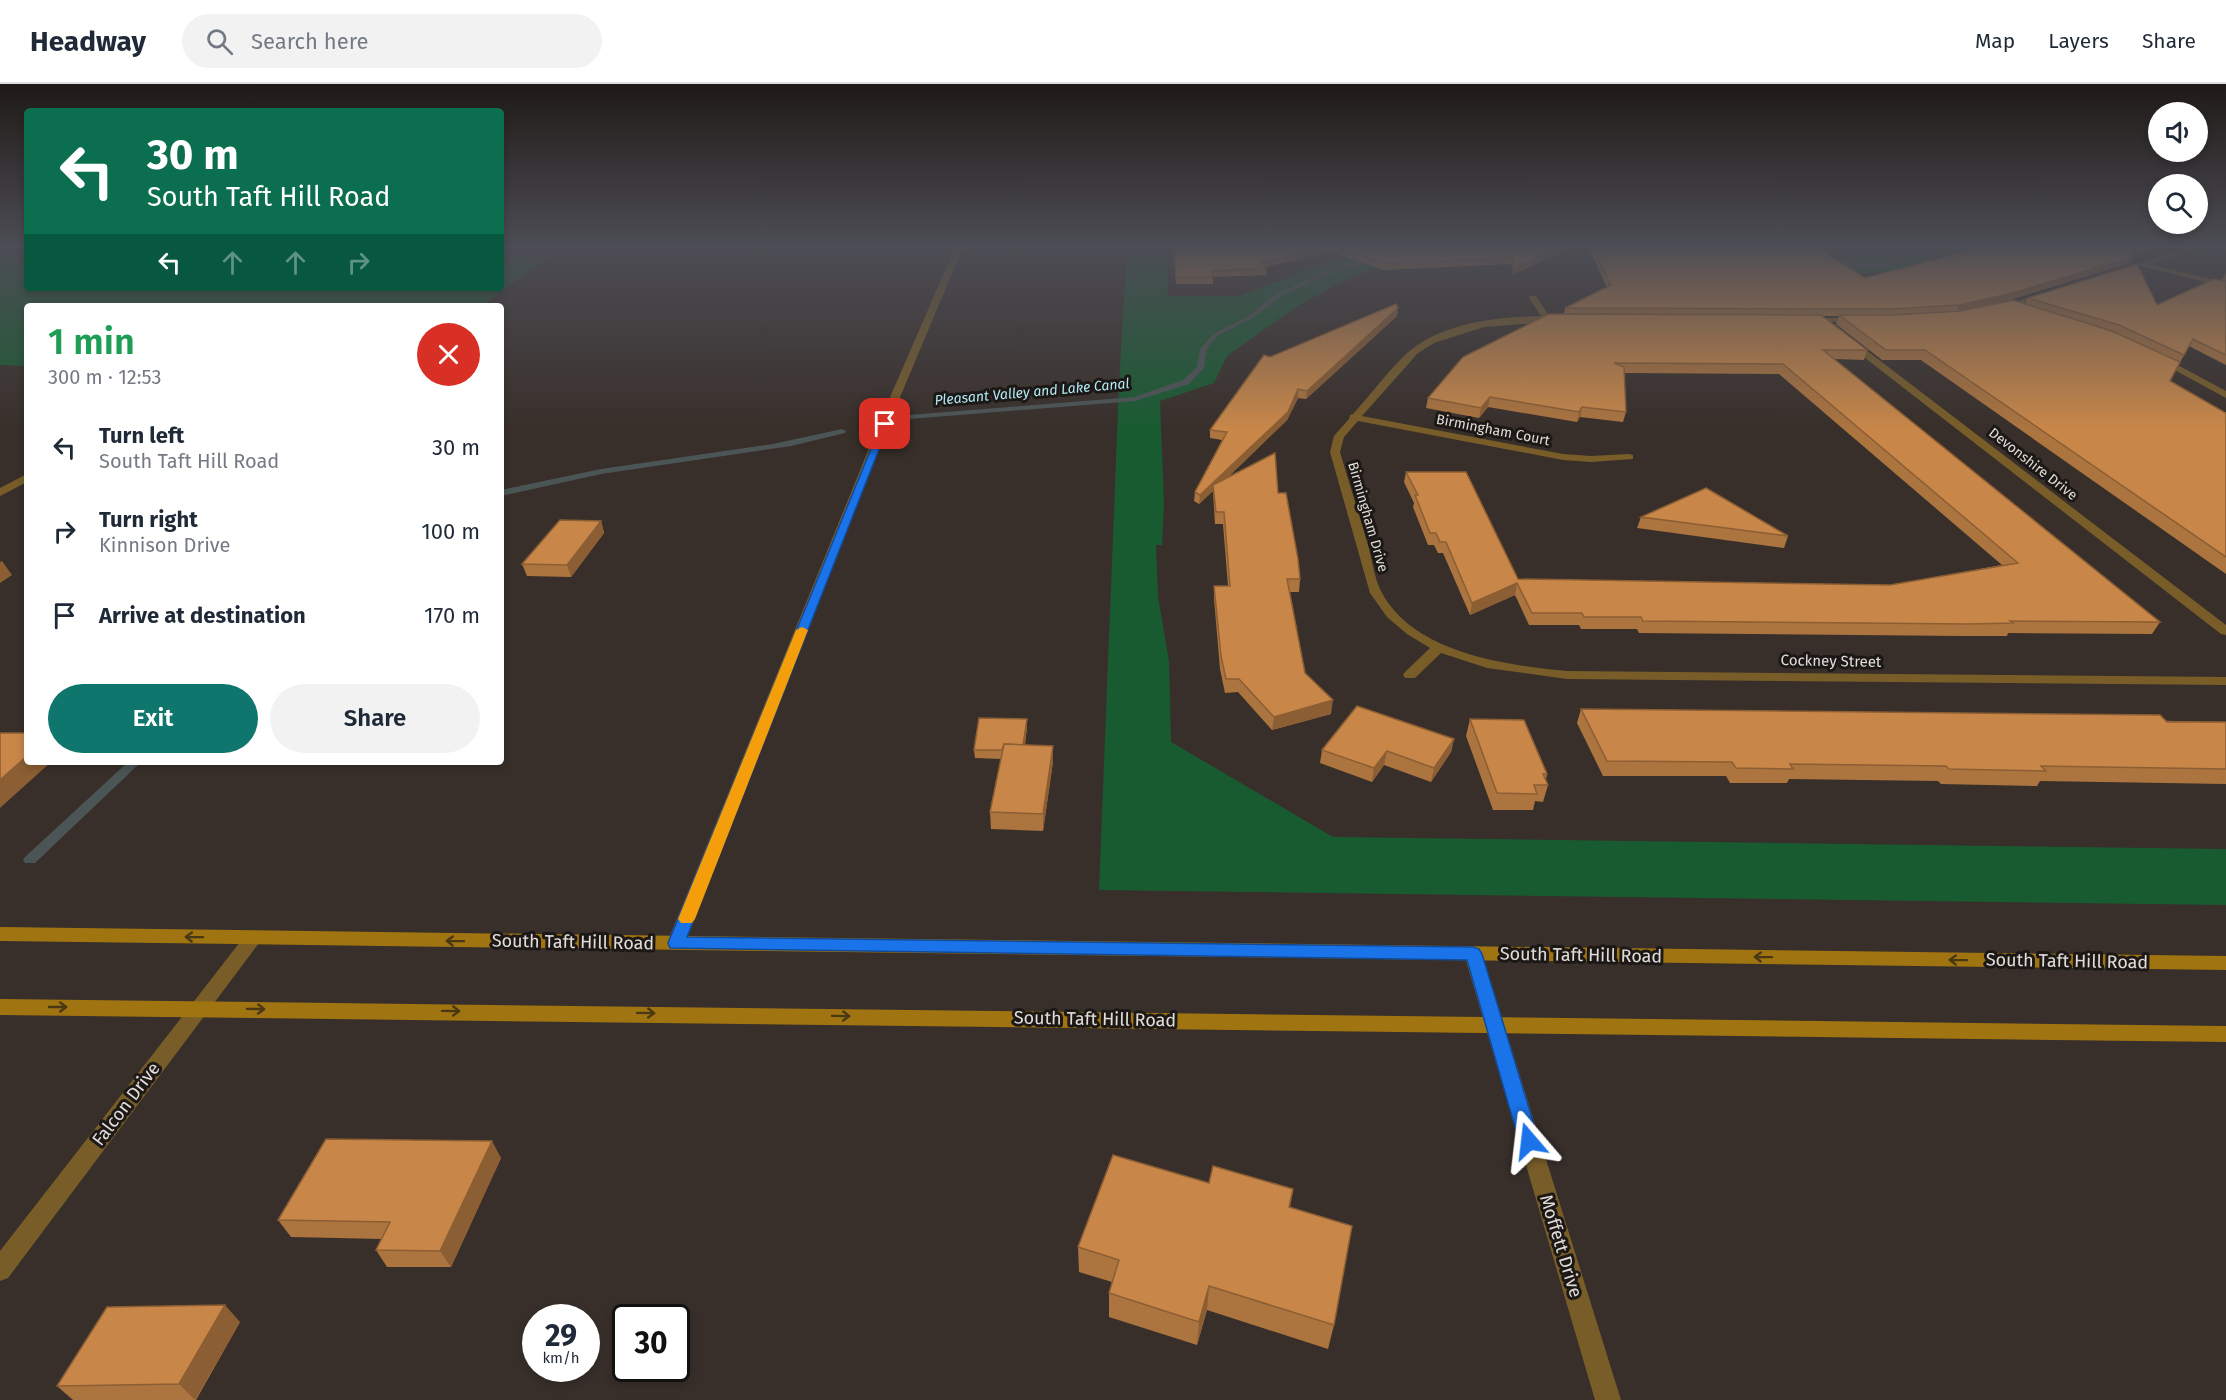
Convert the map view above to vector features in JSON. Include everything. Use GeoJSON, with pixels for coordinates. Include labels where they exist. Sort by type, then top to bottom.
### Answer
{"type":"FeatureCollection","features":[{"type":"Feature","properties":{"kind":"main road","name":"South Taft Hill Road"},"geometry":{"type":"LineString","coordinates":[[0,934],[2226,963]]}},
{"type":"Feature","properties":{"kind":"main road","name":"South Taft Hill Road"},"geometry":{"type":"LineString","coordinates":[[0,1007],[2226,1035]]}},
{"type":"Feature","properties":{"kind":"street"},"geometry":{"type":"LineString","coordinates":[[676,943],[934,306]]}},
{"type":"Feature","properties":{"kind":"street"},"geometry":{"type":"LineString","coordinates":[[1539,306],[1547,319]]}},
{"type":"Feature","properties":{"kind":"street"},"geometry":{"type":"LineString","coordinates":[[1990,310],[2004,306]]}},
{"type":"Feature","properties":{"kind":"street"},"geometry":{"type":"LineString","coordinates":[[2013,306],[2027,311]]}},
{"type":"Feature","properties":{"kind":"street","name":"Birmingham Drive"},"geometry":{"type":"LineString","coordinates":[[1439,647],[1406,628],[1388,612],[1374,591],[1335,452],[1339,436],[1353,417],[1415,351],[1429,341],[1487,323],[1570,319]]}},
{"type":"Feature","properties":{"kind":"street"},"geometry":{"type":"LineString","coordinates":[[1797,320],[1867,320]]}},
{"type":"Feature","properties":{"kind":"street","name":"Devonshire Drive"},"geometry":{"type":"LineString","coordinates":[[1821,320],[2226,631]]}},
{"type":"Feature","properties":{"kind":"street"},"geometry":{"type":"LineString","coordinates":[[2150,353],[2226,395]]}},
{"type":"Feature","properties":{"kind":"street","name":"Birmingham Court"},"geometry":{"type":"LineString","coordinates":[[1353,417],[1563,457],[1591,459],[1629,457]]}},
{"type":"Feature","properties":{"kind":"street"},"geometry":{"type":"LineString","coordinates":[[0,493],[24,479]]}},
{"type":"Feature","properties":{"kind":"street"},"geometry":{"type":"LineString","coordinates":[[1410,675],[1439,647]]}},
{"type":"Feature","properties":{"kind":"street","name":"Cockney Street"},"geometry":{"type":"LineString","coordinates":[[1439,647],[1503,668],[1567,675],[2226,681]]}},
{"type":"Feature","properties":{"kind":"street","name":"Falcon Drive"},"geometry":{"type":"LineString","coordinates":[[0,1270],[253,938]]}},
{"type":"Feature","properties":{"kind":"street","name":"Moffett Drive"},"geometry":{"type":"LineString","coordinates":[[1473,954],[1608,1400]]}},
{"type":"Feature","properties":{"kind":"green space"},"geometry":{"type":"Polygon","coordinates":[[[0,306],[24,306],[24,366],[0,365],[0,306]]]}},
{"type":"Feature","properties":{"kind":"green space"},"geometry":{"type":"Polygon","coordinates":[[[1123,306],[1297,306],[1227,356],[1214,383],[1160,401],[1164,503],[1162,545],[1156,545],[1158,597],[1169,661],[1171,742],[1333,837],[2226,849],[2226,905],[1099,890],[1123,306]]]}},
{"type":"Feature","properties":{"kind":"building"},"geometry":{"type":"Polygon","coordinates":[[[1390,306],[1398,308],[1307,391],[1298,389],[1288,412],[1200,495],[1195,492],[1227,432],[1210,430],[1264,355],[1270,357],[1390,306]]]}},
{"type":"Feature","properties":{"kind":"building"},"geometry":{"type":"Polygon","coordinates":[[[1568,306],[1936,306],[1893,309],[1565,308],[1568,306]]]}},
{"type":"Feature","properties":{"kind":"building"},"geometry":{"type":"Polygon","coordinates":[[[1982,306],[2033,306],[2112,331],[2180,362],[2170,381],[2226,413],[2226,557],[1925,350],[1886,350],[1839,315],[1894,315],[1960,311],[1982,306]]]}},
{"type":"Feature","properties":{"kind":"building"},"geometry":{"type":"Polygon","coordinates":[[[2056,306],[2226,306],[2226,355],[2193,339],[2184,355],[2119,325],[2056,306]]]}},
{"type":"Feature","properties":{"kind":"building"},"geometry":{"type":"Polygon","coordinates":[[[1549,314],[1821,315],[1867,350],[1823,350],[2160,622],[2010,621],[2013,623],[1969,624],[1643,621],[1641,617],[1584,617],[1582,613],[1532,613],[1517,583],[1472,603],[1446,542],[1440,542],[1436,533],[1430,533],[1415,495],[1418,495],[1406,472],[1466,472],[1518,579],[1890,585],[2018,563],[1783,364],[1614,363],[1624,367],[1626,412],[1582,407],[1579,412],[1490,397],[1481,408],[1428,398],[1463,357],[1549,314]]]}},
{"type":"Feature","properties":{"kind":"building"},"geometry":{"type":"Polygon","coordinates":[[[1275,453],[1278,493],[1286,493],[1298,559],[1300,579],[1287,579],[1305,673],[1333,700],[1274,717],[1239,679],[1226,679],[1221,656],[1214,586],[1230,586],[1224,512],[1216,512],[1213,485],[1275,453]]]}},
{"type":"Feature","properties":{"kind":"building"},"geometry":{"type":"Polygon","coordinates":[[[1706,488],[1788,536],[1641,517],[1706,488]]]}},
{"type":"Feature","properties":{"kind":"building"},"geometry":{"type":"Polygon","coordinates":[[[560,520],[601,521],[567,565],[522,564],[560,520]]]}},
{"type":"Feature","properties":{"kind":"building"},"geometry":{"type":"Polygon","coordinates":[[[1357,706],[1454,739],[1434,768],[1387,751],[1374,768],[1322,750],[1357,706]]]}},
{"type":"Feature","properties":{"kind":"building"},"geometry":{"type":"Polygon","coordinates":[[[1581,709],[2160,715],[2167,722],[2226,722],[2226,769],[2041,766],[2046,771],[1949,769],[1946,766],[1790,764],[1793,769],[1736,768],[1732,762],[1607,761],[1581,709]]]}},
{"type":"Feature","properties":{"kind":"building"},"geometry":{"type":"Polygon","coordinates":[[[979,718],[1027,719],[1023,745],[1004,744],[1002,750],[974,750],[979,718]]]}},
{"type":"Feature","properties":{"kind":"building"},"geometry":{"type":"Polygon","coordinates":[[[1470,719],[1524,720],[1547,774],[1543,774],[1548,785],[1534,785],[1537,794],[1497,793],[1470,719]]]}},
{"type":"Feature","properties":{"kind":"building"},"geometry":{"type":"Polygon","coordinates":[[[0,733],[24,733],[24,759],[0,780],[0,733]]]}},
{"type":"Feature","properties":{"kind":"building"},"geometry":{"type":"Polygon","coordinates":[[[1004,744],[1053,746],[1043,814],[990,812],[1004,744]]]}},
{"type":"Feature","properties":{"kind":"building"},"geometry":{"type":"Polygon","coordinates":[[[326,1139],[492,1141],[440,1251],[376,1250],[390,1222],[278,1220],[326,1139]]]}},
{"type":"Feature","properties":{"kind":"building"},"geometry":{"type":"Polygon","coordinates":[[[1113,1155],[1209,1183],[1213,1166],[1293,1189],[1289,1207],[1352,1226],[1334,1325],[1209,1286],[1199,1322],[1109,1293],[1119,1260],[1078,1247],[1113,1155]]]}},
{"type":"Feature","properties":{"kind":"building"},"geometry":{"type":"Polygon","coordinates":[[[225,1305],[179,1384],[57,1386],[107,1307],[225,1305]]]}},
{"type":"Feature","properties":{"kind":"waterway","name":"Pleasant Valley and Lake Canal"},"geometry":{"type":"LineString","coordinates":[[909,417],[1135,399],[1186,382],[1200,368],[1204,349],[1215,335],[1249,318],[1264,306]]}},
{"type":"Feature","properties":{"kind":"waterway","name":"Pleasant Valley and Lake Canal"},"geometry":{"type":"LineString","coordinates":[[504,492],[601,471],[773,447],[842,431]]}},
{"type":"Feature","properties":{"kind":"waterway","name":"Pleasant Valley and Lake Canal"},"geometry":{"type":"LineString","coordinates":[[30,860],[132,765]]}},
{"type":"Feature","properties":{"kind":"slow traffic"},"geometry":{"type":"LineString","coordinates":[[686,919],[802,630]]}},
{"type":"Feature","properties":{"kind":"route"},"geometry":{"type":"LineString","coordinates":[[885,424],[676,943],[1473,954],[1529,1141]]}}]}
